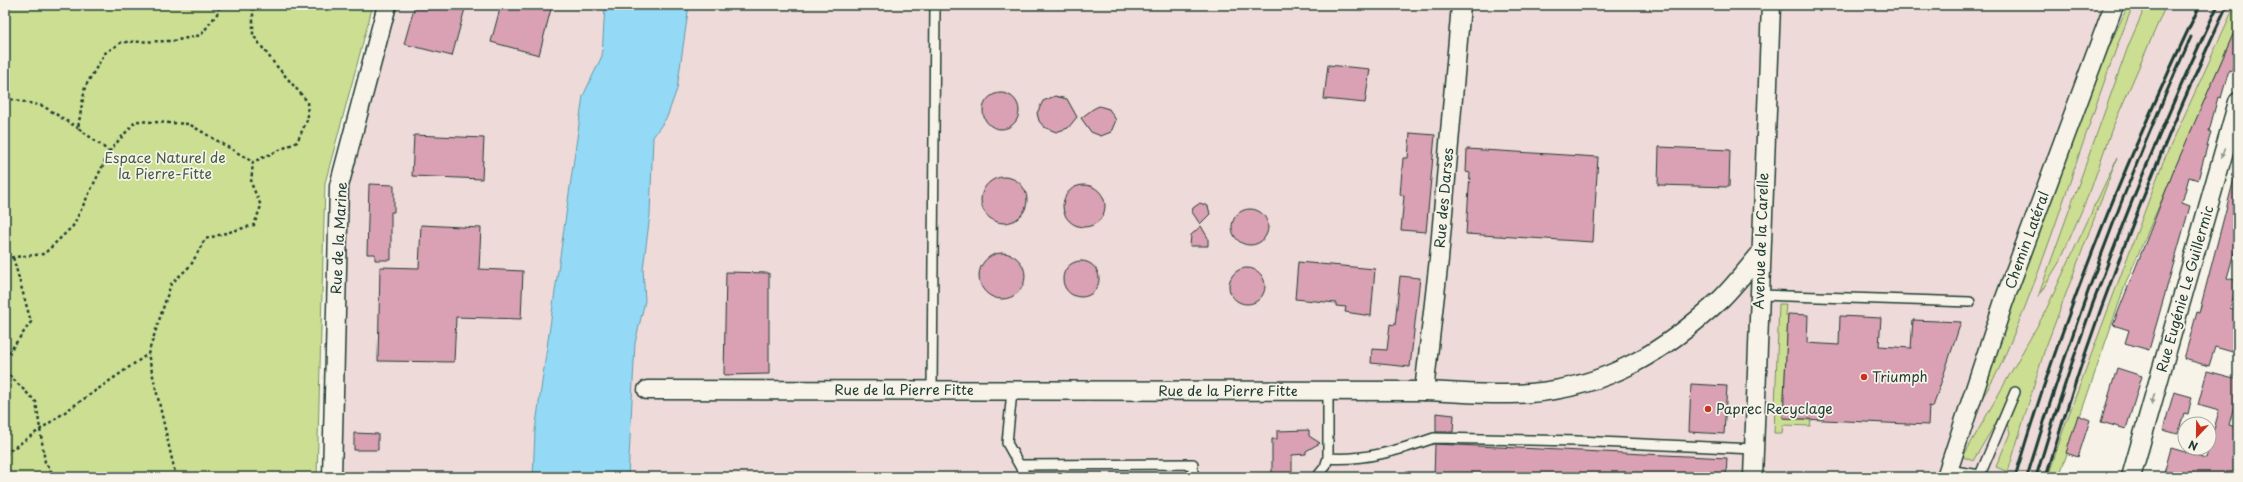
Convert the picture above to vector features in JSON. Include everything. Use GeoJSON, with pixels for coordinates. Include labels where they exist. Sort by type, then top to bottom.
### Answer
{"type":"FeatureCollection","features":[{"type":"Feature","properties":{"kind":"street","name":"Rue de la Marine"},"geometry":{"type":"LineString","coordinates":[[332,477],[339,186],[387,5]]}},
{"type":"Feature","properties":{"kind":"street","name":"Rue des Darses"},"geometry":{"type":"LineString","coordinates":[[1424,391],[1438,258],[1461,5]]}},
{"type":"Feature","properties":{"kind":"street","name":"Avenue de la Carelle"},"geometry":{"type":"LineString","coordinates":[[1753,477],[1759,361],[1759,295],[1771,5]]}},
{"type":"Feature","properties":{"kind":"street","name":"Chemin Latéral"},"geometry":{"type":"LineString","coordinates":[[1947,473],[2004,301],[2114,5]]}},
{"type":"Feature","properties":{"kind":"street","name":"Rue Eugénie Le Guillermic"},"geometry":{"type":"LineString","coordinates":[[2131,477],[2238,102]]}},
{"type":"Feature","properties":{"kind":"street","name":"Rue de la Pierre Fitte"},"geometry":{"type":"LineString","coordinates":[[647,390],[1424,391],[1529,393],[1567,388],[1606,376],[1640,362],[1667,345],[1721,298],[1761,253]]}},
{"type":"Feature","properties":{"kind":"lane"},"geometry":{"type":"LineString","coordinates":[[932,390],[935,5]]}},
{"type":"Feature","properties":{"kind":"lane"},"geometry":{"type":"LineString","coordinates":[[1759,295],[1970,302]]}},
{"type":"Feature","properties":{"kind":"lane"},"geometry":{"type":"LineString","coordinates":[[1012,391],[1006,437],[1010,450],[1026,477]]}},
{"type":"Feature","properties":{"kind":"lane"},"geometry":{"type":"LineString","coordinates":[[1317,477],[1325,467],[1328,458],[1328,392]]}},
{"type":"Feature","properties":{"kind":"lane"},"geometry":{"type":"LineString","coordinates":[[1947,473],[1981,476],[2015,392]]}},
{"type":"Feature","properties":{"kind":"lane"},"geometry":{"type":"LineString","coordinates":[[1328,458],[1351,460],[1414,445],[1434,438],[1577,441],[1754,450]]}},
{"type":"Feature","properties":{"kind":"lane"},"geometry":{"type":"LineString","coordinates":[[1020,465],[1193,464],[1193,477]]}},
{"type":"Feature","properties":{"kind":"path"},"geometry":{"type":"LineString","coordinates":[[5,12],[8,5]]}},
{"type":"Feature","properties":{"kind":"path"},"geometry":{"type":"LineString","coordinates":[[78,128],[85,87],[104,52],[122,42],[173,41],[201,35],[217,14],[220,5]]}},
{"type":"Feature","properties":{"kind":"path"},"geometry":{"type":"LineString","coordinates":[[253,5],[253,35],[274,63],[307,101],[308,118],[297,142],[253,162]]}},
{"type":"Feature","properties":{"kind":"path"},"geometry":{"type":"LineString","coordinates":[[5,98],[43,106],[78,128],[110,152]]}},
{"type":"Feature","properties":{"kind":"path"},"geometry":{"type":"LineString","coordinates":[[5,258],[44,254],[73,226],[110,152],[136,120],[189,124],[253,162]]}},
{"type":"Feature","properties":{"kind":"path"},"geometry":{"type":"LineString","coordinates":[[176,477],[148,354],[171,284],[191,264],[205,239],[254,225],[261,206],[251,183],[253,162]]}},
{"type":"Feature","properties":{"kind":"path"},"geometry":{"type":"LineString","coordinates":[[5,358],[32,322],[13,257]]}},
{"type":"Feature","properties":{"kind":"path"},"geometry":{"type":"LineString","coordinates":[[5,454],[148,354]]}},
{"type":"Feature","properties":{"kind":"path"},"geometry":{"type":"LineString","coordinates":[[5,371],[36,402],[45,462],[55,477]]}},
{"type":"Feature","properties":{"kind":"shaded area"},"geometry":{"type":"Polygon","coordinates":[[[397,5],[2107,5],[1940,477],[338,477],[346,185],[397,5]]]}},
{"type":"Feature","properties":{"kind":"shaded area"},"geometry":{"type":"Polygon","coordinates":[[[2133,5],[2235,5],[2163,162],[2065,425],[2048,477],[1953,477],[1972,416],[2002,362],[2031,292],[2114,53],[2133,5]]]}},
{"type":"Feature","properties":{"kind":"green space","name":"Espace Naturel de la Pierre-Fitte"},"geometry":{"type":"Polygon","coordinates":[[[5,5],[373,5],[325,183],[317,477],[5,477],[5,5]]]}},
{"type":"Feature","properties":{"kind":"green space"},"geometry":{"type":"Polygon","coordinates":[[[2128,5],[2133,5],[2021,317],[2000,367],[1972,416],[2088,94],[2128,5]]]}},
{"type":"Feature","properties":{"kind":"green space"},"geometry":{"type":"Polygon","coordinates":[[[2146,5],[2166,5],[2111,131],[2091,189],[2060,261],[2038,297],[2129,44],[2146,5]]]}},
{"type":"Feature","properties":{"kind":"green space"},"geometry":{"type":"Polygon","coordinates":[[[2235,5],[2238,5],[2238,23],[2127,280],[2059,477],[2048,477],[2065,425],[2163,162],[2235,5]]]}},
{"type":"Feature","properties":{"kind":"green space"},"geometry":{"type":"Polygon","coordinates":[[[2117,158],[2044,352],[2008,472],[1996,467],[2010,433],[2003,411],[1973,461],[1963,457],[2044,314],[2117,158]]]}},
{"type":"Feature","properties":{"kind":"green space"},"geometry":{"type":"Polygon","coordinates":[[[1779,304],[1786,304],[1785,315],[1788,315],[1783,418],[1811,420],[1810,426],[1783,425],[1782,433],[1774,433],[1779,304]]]}},
{"type":"Feature","properties":{"kind":"water"},"geometry":{"type":"Polygon","coordinates":[[[605,5],[689,5],[677,89],[667,117],[653,137],[650,215],[643,269],[645,301],[635,343],[628,477],[533,477],[535,431],[583,96],[602,56],[605,5]]]}},
{"type":"Feature","properties":{"kind":"building"},"geometry":{"type":"Polygon","coordinates":[[[415,5],[466,5],[452,56],[404,44],[415,5]]]}},
{"type":"Feature","properties":{"kind":"building"},"geometry":{"type":"Polygon","coordinates":[[[501,5],[552,5],[539,55],[491,42],[501,5]]]}},
{"type":"Feature","properties":{"kind":"building"},"geometry":{"type":"Polygon","coordinates":[[[2238,23],[2238,51],[2232,71],[2229,70],[2221,98],[2218,97],[2209,131],[2211,132],[2198,180],[2189,177],[2182,203],[2190,206],[2149,350],[2125,343],[2129,330],[2113,325],[2174,170],[2238,23]]]}},
{"type":"Feature","properties":{"kind":"building"},"geometry":{"type":"Polygon","coordinates":[[[1328,65],[1370,69],[1365,103],[1324,99],[1328,65]]]}},
{"type":"Feature","properties":{"kind":"building"},"geometry":{"type":"Polygon","coordinates":[[[1001,93],[1014,98],[1019,111],[1014,124],[1001,129],[988,124],[983,111],[988,98],[1001,93]]]}},
{"type":"Feature","properties":{"kind":"building"},"geometry":{"type":"Polygon","coordinates":[[[1055,96],[1067,99],[1077,117],[1068,128],[1056,132],[1044,127],[1039,121],[1037,113],[1043,101],[1055,96]]]}},
{"type":"Feature","properties":{"kind":"building"},"geometry":{"type":"Polygon","coordinates":[[[1099,106],[1109,109],[1116,120],[1111,132],[1101,136],[1091,132],[1081,118],[1099,106]]]}},
{"type":"Feature","properties":{"kind":"building"},"geometry":{"type":"Polygon","coordinates":[[[1410,133],[1435,135],[1426,232],[1401,230],[1404,196],[1400,195],[1403,158],[1408,158],[1410,133]]]}},
{"type":"Feature","properties":{"kind":"building"},"geometry":{"type":"Polygon","coordinates":[[[414,135],[484,138],[482,179],[412,176],[414,135]]]}},
{"type":"Feature","properties":{"kind":"building"},"geometry":{"type":"Polygon","coordinates":[[[1659,147],[1730,150],[1729,187],[1658,185],[1659,147]]]}},
{"type":"Feature","properties":{"kind":"building"},"geometry":{"type":"Polygon","coordinates":[[[1467,149],[1598,157],[1593,242],[1466,234],[1470,173],[1466,172],[1467,149]]]}},
{"type":"Feature","properties":{"kind":"building"},"geometry":{"type":"Polygon","coordinates":[[[1004,177],[1017,181],[1023,187],[1027,200],[1023,213],[1017,219],[1004,223],[991,219],[985,213],[981,200],[985,187],[991,181],[1004,177]]]}},
{"type":"Feature","properties":{"kind":"building"},"geometry":{"type":"Polygon","coordinates":[[[2234,179],[2238,179],[2238,238],[2227,278],[2238,281],[2230,308],[2238,311],[2238,345],[2236,353],[2215,347],[2209,366],[2184,359],[2197,312],[2199,313],[2234,179]]]}},
{"type":"Feature","properties":{"kind":"building"},"geometry":{"type":"Polygon","coordinates":[[[369,184],[394,185],[394,212],[391,212],[391,260],[375,260],[375,254],[367,254],[369,184]]]}},
{"type":"Feature","properties":{"kind":"building"},"geometry":{"type":"Polygon","coordinates":[[[1080,185],[1088,185],[1096,188],[1102,194],[1105,206],[1102,218],[1096,224],[1088,227],[1080,227],[1072,224],[1066,218],[1063,210],[1063,202],[1066,194],[1072,188],[1080,185]]]}},
{"type":"Feature","properties":{"kind":"building"},"geometry":{"type":"Polygon","coordinates":[[[1200,203],[1208,206],[1210,214],[1200,224],[1192,212],[1193,208],[1200,203]]]}},
{"type":"Feature","properties":{"kind":"building"},"geometry":{"type":"Polygon","coordinates":[[[1247,209],[1253,209],[1263,214],[1268,227],[1263,240],[1253,245],[1247,245],[1237,240],[1232,230],[1232,224],[1237,214],[1247,209]]]}},
{"type":"Feature","properties":{"kind":"building"},"geometry":{"type":"Polygon","coordinates":[[[421,225],[481,228],[479,269],[523,271],[521,319],[456,317],[454,362],[378,361],[380,267],[419,268],[421,225]]]}},
{"type":"Feature","properties":{"kind":"building"},"geometry":{"type":"Polygon","coordinates":[[[1201,226],[1208,238],[1208,246],[1190,246],[1191,235],[1201,226]]]}},
{"type":"Feature","properties":{"kind":"building"},"geometry":{"type":"Polygon","coordinates":[[[1002,253],[1015,257],[1021,263],[1025,276],[1021,289],[1015,295],[1002,299],[989,295],[983,289],[979,276],[983,263],[989,257],[1002,253]]]}},
{"type":"Feature","properties":{"kind":"building"},"geometry":{"type":"Polygon","coordinates":[[[1084,261],[1094,266],[1098,272],[1098,286],[1094,292],[1088,296],[1078,297],[1068,292],[1064,286],[1063,276],[1068,266],[1074,262],[1084,261]]]}},
{"type":"Feature","properties":{"kind":"building"},"geometry":{"type":"Polygon","coordinates":[[[1298,262],[1375,269],[1371,316],[1345,312],[1346,307],[1336,306],[1336,303],[1295,299],[1298,262]]]}},
{"type":"Feature","properties":{"kind":"building"},"geometry":{"type":"Polygon","coordinates":[[[1247,268],[1260,273],[1265,286],[1260,299],[1247,304],[1234,299],[1229,286],[1234,273],[1247,268]]]}},
{"type":"Feature","properties":{"kind":"building"},"geometry":{"type":"Polygon","coordinates":[[[726,272],[769,273],[769,374],[724,375],[726,272]]]}},
{"type":"Feature","properties":{"kind":"building"},"geometry":{"type":"Polygon","coordinates":[[[1400,276],[1420,278],[1410,367],[1371,363],[1372,349],[1387,350],[1390,324],[1395,325],[1400,276]]]}},
{"type":"Feature","properties":{"kind":"building","name":"Triumph"},"geometry":{"type":"Polygon","coordinates":[[[1788,314],[1808,315],[1807,343],[1839,345],[1840,316],[1881,318],[1879,346],[1911,348],[1913,320],[1961,322],[1933,407],[1929,406],[1928,425],[1783,418],[1788,314]]]}},
{"type":"Feature","properties":{"kind":"building"},"geometry":{"type":"Polygon","coordinates":[[[2117,368],[2142,376],[2126,429],[2101,422],[2117,368]]]}},
{"type":"Feature","properties":{"kind":"building"},"geometry":{"type":"Polygon","coordinates":[[[2207,371],[2238,379],[2238,390],[2229,425],[2238,428],[2238,477],[2163,477],[2171,448],[2177,450],[2177,456],[2199,456],[2206,458],[2207,456],[2217,456],[2217,418],[2219,411],[2198,405],[2207,371]]]}},
{"type":"Feature","properties":{"kind":"building","name":"Paprec Recyclage"},"geometry":{"type":"Polygon","coordinates":[[[1691,384],[1727,386],[1724,434],[1689,432],[1691,384]]]}},
{"type":"Feature","properties":{"kind":"building"},"geometry":{"type":"Polygon","coordinates":[[[2174,392],[2192,397],[2188,414],[2184,413],[2183,416],[2177,416],[2177,434],[2163,430],[2174,392]]]}},
{"type":"Feature","properties":{"kind":"building"},"geometry":{"type":"Polygon","coordinates":[[[1436,413],[1454,415],[1453,432],[1436,432],[1436,413]]]}},
{"type":"Feature","properties":{"kind":"building"},"geometry":{"type":"Polygon","coordinates":[[[2078,415],[2090,420],[2078,457],[2066,453],[2078,415]]]}},
{"type":"Feature","properties":{"kind":"building"},"geometry":{"type":"Polygon","coordinates":[[[1309,430],[1309,436],[1320,443],[1306,451],[1306,454],[1292,455],[1292,477],[1272,477],[1272,439],[1277,439],[1277,431],[1309,430]]]}},
{"type":"Feature","properties":{"kind":"building"},"geometry":{"type":"Polygon","coordinates":[[[354,433],[378,434],[378,450],[354,450],[354,433]]]}},
{"type":"Feature","properties":{"kind":"building"},"geometry":{"type":"Polygon","coordinates":[[[1435,444],[1727,458],[1726,477],[1434,477],[1435,444]]]}},
{"type":"Feature","properties":{"kind":"railway"},"geometry":{"type":"LineString","coordinates":[[2015,477],[2054,356],[2098,237],[2147,120],[2200,5]]}},
{"type":"Feature","properties":{"kind":"railway"},"geometry":{"type":"LineString","coordinates":[[2036,477],[2054,417],[2095,297],[2141,179],[2191,62],[2218,5]]}},
{"type":"Feature","properties":{"kind":"railway"},"geometry":{"type":"LineString","coordinates":[[2046,477],[2064,417],[2105,297],[2175,120],[2227,5]]}},
{"type":"Feature","properties":{"kind":"railway"},"geometry":{"type":"LineString","coordinates":[[2027,477],[2062,365],[2122,200],[2191,37]]}},
{"type":"Feature","properties":{"kind":"place","name":"Triumph"},"geometry":{"type":"Point","coordinates":[1864,377]}},
{"type":"Feature","properties":{"kind":"place","name":"Paprec Recyclage"},"geometry":{"type":"Point","coordinates":[1708,409]}}]}
